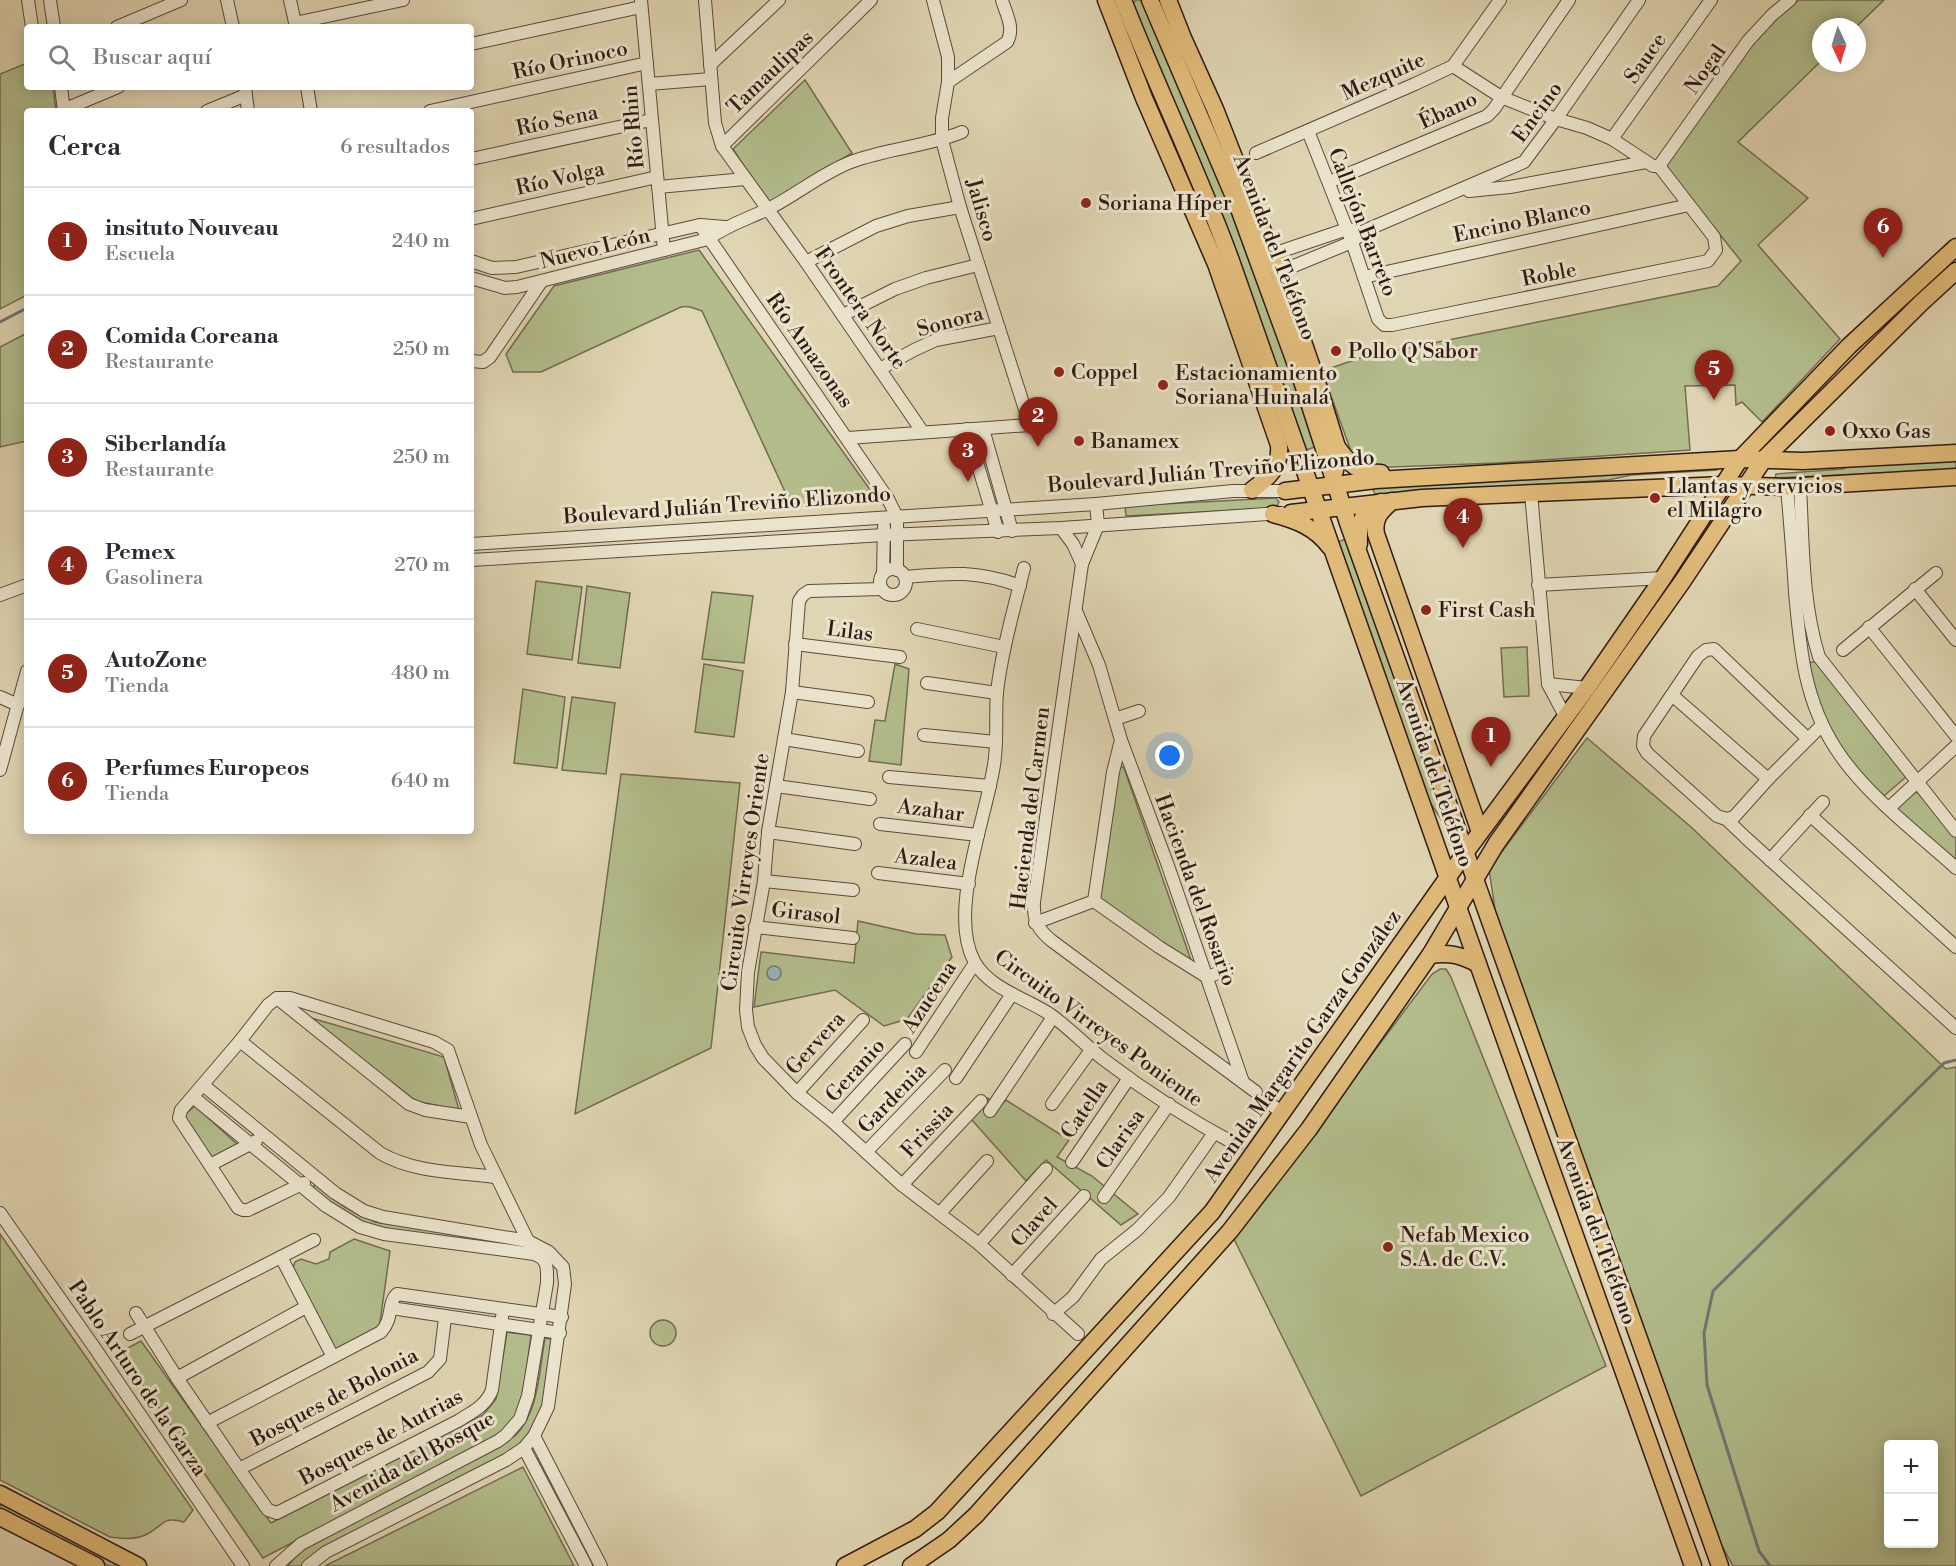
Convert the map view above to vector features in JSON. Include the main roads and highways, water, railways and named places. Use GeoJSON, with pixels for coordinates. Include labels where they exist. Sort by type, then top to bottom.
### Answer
{"type":"FeatureCollection","features":[{"type":"Feature","properties":{"kind":"main road"},"geometry":{"type":"LineString","coordinates":[[1112,0],[1144,98],[1174,144],[1216,264],[1270,394],[1280,455],[1278,464],[1272,472],[1252,490]]}},
{"type":"Feature","properties":{"kind":"main road","name":"Avenida del Teléfono"},"geometry":{"type":"LineString","coordinates":[[1150,0],[1245,204],[1309,381],[1335,481],[1359,554],[1720,1566]]}},
{"type":"Feature","properties":{"kind":"main road"},"geometry":{"type":"LineString","coordinates":[[1168,0],[1245,204],[1273,254],[1280,272],[1309,381],[1337,447],[1351,464],[1367,473],[1464,469],[1483,474]]}},
{"type":"Feature","properties":{"kind":"main road","name":"Avenida Margarito Garza González"},"geometry":{"type":"LineString","coordinates":[[845,1566],[915,1528],[936,1512],[1212,1212],[1480,832],[1587,688],[1663,578],[1740,459],[1849,346],[1956,247]]}},
{"type":"Feature","properties":{"kind":"main road"},"geometry":{"type":"LineString","coordinates":[[911,1566],[949,1540],[976,1515],[1230,1231],[1309,1128],[1430,955],[1474,878],[1764,459],[1956,271]]}},
{"type":"Feature","properties":{"kind":"main road","name":"Avenida del Teléfono"},"geometry":{"type":"LineString","coordinates":[[1270,394],[1312,487],[1478,964],[1694,1566]]}},
{"type":"Feature","properties":{"kind":"main road"},"geometry":{"type":"LineString","coordinates":[[1792,431],[1793,447],[1803,460]]}},
{"type":"Feature","properties":{"kind":"main road"},"geometry":{"type":"LineString","coordinates":[[1335,481],[1337,447]]}},
{"type":"Feature","properties":{"kind":"main road","name":"Boulevard Julián Treviño Elizondo"},"geometry":{"type":"LineString","coordinates":[[1284,490],[1312,487],[1335,481],[1740,459],[1803,460],[1956,453]]}},
{"type":"Feature","properties":{"kind":"main road"},"geometry":{"type":"LineString","coordinates":[[1788,487],[1769,481],[1770,474],[1774,471],[1834,466],[1858,458]]}},
{"type":"Feature","properties":{"kind":"main road","name":"Boulevard Julián Treviño Elizondo"},"geometry":{"type":"LineString","coordinates":[[1291,513],[1387,502],[1531,493],[1724,485],[1788,487],[1956,477]]}},
{"type":"Feature","properties":{"kind":"main road"},"geometry":{"type":"LineString","coordinates":[[1359,554],[1358,534],[1362,519],[1369,508],[1387,502]]}},
{"type":"Feature","properties":{"kind":"main road"},"geometry":{"type":"LineString","coordinates":[[1387,502],[1375,522],[1376,534],[1480,832]]}},
{"type":"Feature","properties":{"kind":"main road"},"geometry":{"type":"LineString","coordinates":[[1273,514],[1312,528],[1336,556]]}},
{"type":"Feature","properties":{"kind":"main road"},"geometry":{"type":"LineString","coordinates":[[1430,955],[1456,954],[1478,964]]}},
{"type":"Feature","properties":{"kind":"main road"},"geometry":{"type":"LineString","coordinates":[[0,1494],[138,1566]]}},
{"type":"Feature","properties":{"kind":"main road"},"geometry":{"type":"LineString","coordinates":[[0,1517],[96,1566]]}},
{"type":"Feature","properties":{"kind":"water"},"geometry":{"type":"Polygon","coordinates":[[[771,966],[777,966],[781,973],[777,980],[771,980],[767,976],[767,970],[771,966]]]}},
{"type":"Feature","properties":{"kind":"waterway"},"geometry":{"type":"LineString","coordinates":[[0,322],[24,310]]}},
{"type":"Feature","properties":{"kind":"waterway"},"geometry":{"type":"LineString","coordinates":[[1770,1566],[1759,1551],[1707,1385],[1704,1333],[1713,1291],[1944,1063],[1956,1060]]}},
{"type":"Feature","properties":{"kind":"place","name":"Soriana Híper"},"geometry":{"type":"Point","coordinates":[1086,203]}},
{"type":"Feature","properties":{"kind":"place","name":"Perfumes Europeos"},"geometry":{"type":"Point","coordinates":[1883,258]}},
{"type":"Feature","properties":{"kind":"place","name":"Pollo Q'Sabor"},"geometry":{"type":"Point","coordinates":[1336,351]}},
{"type":"Feature","properties":{"kind":"place","name":"Coppel"},"geometry":{"type":"Point","coordinates":[1059,372]}},
{"type":"Feature","properties":{"kind":"place","name":"Estacionamiento Soriana Huinalá"},"geometry":{"type":"Point","coordinates":[1163,385]}},
{"type":"Feature","properties":{"kind":"place","name":"AutoZone"},"geometry":{"type":"Point","coordinates":[1714,400]}},
{"type":"Feature","properties":{"kind":"place","name":"Oxxo Gas"},"geometry":{"type":"Point","coordinates":[1830,431]}},
{"type":"Feature","properties":{"kind":"place","name":"Banamex"},"geometry":{"type":"Point","coordinates":[1079,441]}},
{"type":"Feature","properties":{"kind":"place","name":"Comida Coreana"},"geometry":{"type":"Point","coordinates":[1038,447]}},
{"type":"Feature","properties":{"kind":"place","name":"Siberlandía"},"geometry":{"type":"Point","coordinates":[968,482]}},
{"type":"Feature","properties":{"kind":"place","name":"Llantas y servicios el Milagro"},"geometry":{"type":"Point","coordinates":[1655,498]}},
{"type":"Feature","properties":{"kind":"place","name":"Pemex"},"geometry":{"type":"Point","coordinates":[1463,548]}},
{"type":"Feature","properties":{"kind":"place","name":"First Cash"},"geometry":{"type":"Point","coordinates":[1426,610]}},
{"type":"Feature","properties":{"kind":"place","name":"insituto Nouveau"},"geometry":{"type":"Point","coordinates":[1491,767]}},
{"type":"Feature","properties":{"kind":"place","name":"Nefab Mexico S.A. de C.V."},"geometry":{"type":"Point","coordinates":[1388,1247]}}]}
